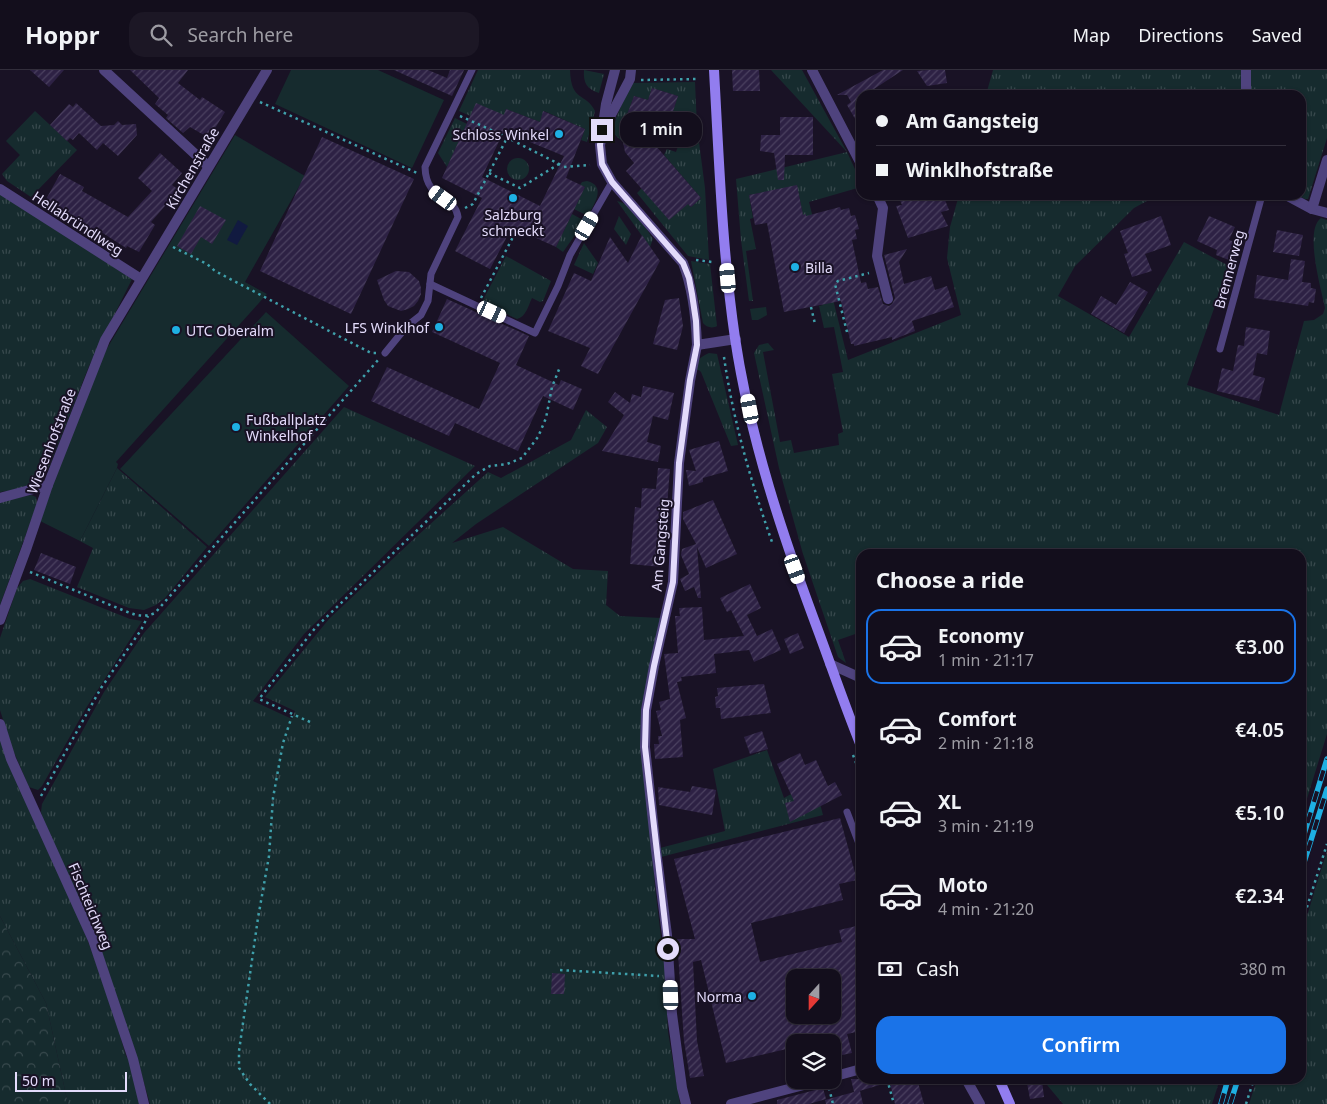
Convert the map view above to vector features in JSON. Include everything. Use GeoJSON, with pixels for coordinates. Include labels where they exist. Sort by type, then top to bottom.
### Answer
{"type":"FeatureCollection","features":[{"type":"Feature","properties":{"kind":"main road"},"geometry":{"type":"LineString","coordinates":[[714,70],[722,212],[736,339],[750,409],[767,480],[784,536],[856,733]]}},
{"type":"Feature","properties":{"kind":"main road"},"geometry":{"type":"LineString","coordinates":[[1001,1084],[1010,1104]]}},
{"type":"Feature","properties":{"kind":"street"},"geometry":{"type":"LineString","coordinates":[[104,70],[208,166]]}},
{"type":"Feature","properties":{"kind":"street","name":"Kirchenstraße"},"geometry":{"type":"LineString","coordinates":[[141,279],[267,70]]}},
{"type":"Feature","properties":{"kind":"street"},"geometry":{"type":"LineString","coordinates":[[602,164],[600,145],[602,130],[606,104],[615,70]]}},
{"type":"Feature","properties":{"kind":"street"},"geometry":{"type":"LineString","coordinates":[[812,70],[856,154]]}},
{"type":"Feature","properties":{"kind":"street"},"geometry":{"type":"LineString","coordinates":[[1246,70],[1246,90]]}},
{"type":"Feature","properties":{"kind":"street"},"geometry":{"type":"LineString","coordinates":[[602,130],[630,75]]}},
{"type":"Feature","properties":{"kind":"street"},"geometry":{"type":"LineString","coordinates":[[1312,209],[1327,160]]}},
{"type":"Feature","properties":{"kind":"street","name":"Am Gangsteig"},"geometry":{"type":"LineString","coordinates":[[602,164],[612,182],[683,263],[689,278],[696,321],[697,345],[690,380],[679,463],[673,582],[646,710],[645,747],[670,976],[676,1051],[686,1104]]}},
{"type":"Feature","properties":{"kind":"street","name":"Hellabründlweg"},"geometry":{"type":"LineString","coordinates":[[0,189],[141,279]]}},
{"type":"Feature","properties":{"kind":"street"},"geometry":{"type":"LineString","coordinates":[[880,200],[883,208],[877,256],[888,298]]}},
{"type":"Feature","properties":{"kind":"street"},"geometry":{"type":"LineString","coordinates":[[1295,200],[1312,209],[1327,213]]}},
{"type":"Feature","properties":{"kind":"street","name":"Wiesenhofstraße"},"geometry":{"type":"LineString","coordinates":[[0,620],[48,485],[105,340],[141,279]]}},
{"type":"Feature","properties":{"kind":"street"},"geometry":{"type":"LineString","coordinates":[[697,345],[736,339]]}},
{"type":"Feature","properties":{"kind":"street"},"geometry":{"type":"LineString","coordinates":[[0,498],[48,485]]}},
{"type":"Feature","properties":{"kind":"street"},"geometry":{"type":"LineString","coordinates":[[830,664],[856,676]]}},
{"type":"Feature","properties":{"kind":"street","name":"Fischteichweg"},"geometry":{"type":"LineString","coordinates":[[0,724],[11,759],[93,940],[133,1059],[144,1104]]}},
{"type":"Feature","properties":{"kind":"street"},"geometry":{"type":"LineString","coordinates":[[841,1075],[856,1070]]}},
{"type":"Feature","properties":{"kind":"street"},"geometry":{"type":"LineString","coordinates":[[969,1084],[980,1104]]}},
{"type":"Feature","properties":{"kind":"street"},"geometry":{"type":"LineString","coordinates":[[731,1104],[788,1089]]}},
{"type":"Feature","properties":{"kind":"lane"},"geometry":{"type":"LineString","coordinates":[[384,353],[407,326],[421,315],[428,301],[430,274],[458,216],[457,210],[453,205],[433,191],[428,184],[425,167],[472,70]]}},
{"type":"Feature","properties":{"kind":"lane"},"geometry":{"type":"LineString","coordinates":[[430,284],[535,333],[558,286],[570,255],[612,182]]}},
{"type":"Feature","properties":{"kind":"lane","name":"Brennerweg"},"geometry":{"type":"LineString","coordinates":[[1220,349],[1261,200]]}},
{"type":"Feature","properties":{"kind":"lane"},"geometry":{"type":"LineString","coordinates":[[847,812],[856,835]]}},
{"type":"Feature","properties":{"kind":"path"},"geometry":{"type":"LineString","coordinates":[[630,75],[697,78]]}},
{"type":"Feature","properties":{"kind":"path"},"geometry":{"type":"LineString","coordinates":[[250,97],[413,173],[425,175]]}},
{"type":"Feature","properties":{"kind":"path"},"geometry":{"type":"LineString","coordinates":[[452,112],[564,166],[602,164]]}},
{"type":"Feature","properties":{"kind":"path"},"geometry":{"type":"LineString","coordinates":[[457,210],[474,204],[507,138]]}},
{"type":"Feature","properties":{"kind":"path"},"geometry":{"type":"LineString","coordinates":[[489,173],[520,188],[559,164]]}},
{"type":"Feature","properties":{"kind":"path"},"geometry":{"type":"LineString","coordinates":[[477,306],[514,238]]}},
{"type":"Feature","properties":{"kind":"path"},"geometry":{"type":"LineString","coordinates":[[164,242],[207,264],[215,272],[371,354],[384,353]]}},
{"type":"Feature","properties":{"kind":"path"},"geometry":{"type":"LineString","coordinates":[[847,332],[835,284],[838,281],[881,270]]}},
{"type":"Feature","properties":{"kind":"path"},"geometry":{"type":"LineString","coordinates":[[811,307],[815,324]]}},
{"type":"Feature","properties":{"kind":"path"},"geometry":{"type":"LineString","coordinates":[[19,567],[124,611],[139,616],[149,616],[155,613],[384,353]]}},
{"type":"Feature","properties":{"kind":"path"},"geometry":{"type":"LineString","coordinates":[[310,722],[292,716],[259,700],[316,627],[476,474],[490,466],[507,464],[522,458],[538,437],[546,418],[552,387],[560,367]]}},
{"type":"Feature","properties":{"kind":"path"},"geometry":{"type":"LineString","coordinates":[[33,804],[44,793],[101,688],[149,616]]}},
{"type":"Feature","properties":{"kind":"path"},"geometry":{"type":"LineString","coordinates":[[270,1104],[250,1084],[239,1068],[239,1051],[269,856],[273,798],[283,742],[292,716]]}},
{"type":"Feature","properties":{"kind":"path"},"geometry":{"type":"LineString","coordinates":[[1306,910],[1327,844]]}},
{"type":"Feature","properties":{"kind":"path"},"geometry":{"type":"LineString","coordinates":[[1322,859],[1327,861]]}},
{"type":"Feature","properties":{"kind":"path"},"geometry":{"type":"LineString","coordinates":[[560,970],[670,976]]}},
{"type":"Feature","properties":{"kind":"path"},"geometry":{"type":"LineString","coordinates":[[888,1084],[894,1104]]}},
{"type":"Feature","properties":{"kind":"path"},"geometry":{"type":"LineString","coordinates":[[1246,1104],[1252,1084]]}},
{"type":"Feature","properties":{"kind":"path"},"geometry":{"type":"LineString","coordinates":[[829,1089],[833,1104]]}},
{"type":"Feature","properties":{"kind":"green space"},"geometry":{"type":"Polygon","coordinates":[[[291,70],[378,70],[444,100],[412,168],[275,104],[291,70]]]}},
{"type":"Feature","properties":{"kind":"green space"},"geometry":{"type":"Polygon","coordinates":[[[478,70],[570,70],[573,88],[595,111],[587,142],[581,140],[585,129],[544,111],[540,122],[506,109],[500,129],[459,111],[478,70]]]}},
{"type":"Feature","properties":{"kind":"green space"},"geometry":{"type":"Polygon","coordinates":[[[584,70],[604,74],[599,93],[591,90],[587,85],[584,79],[584,70]]]}},
{"type":"Feature","properties":{"kind":"green space"},"geometry":{"type":"Polygon","coordinates":[[[771,70],[802,70],[847,152],[771,70]]]}},
{"type":"Feature","properties":{"kind":"green space"},"geometry":{"type":"Polygon","coordinates":[[[993,70],[1242,70],[1241,90],[987,90],[993,70]]]}},
{"type":"Feature","properties":{"kind":"green space"},"geometry":{"type":"Polygon","coordinates":[[[1251,70],[1327,70],[1327,138],[1308,199],[1306,199],[1306,90],[1251,90],[1251,70]]]}},
{"type":"Feature","properties":{"kind":"green space"},"geometry":{"type":"Polygon","coordinates":[[[695,82],[697,127],[705,188],[709,260],[688,256],[637,193],[642,188],[688,204],[691,207],[701,198],[664,155],[667,149],[676,152],[681,138],[663,131],[669,123],[678,96],[652,88],[648,100],[634,96],[619,136],[624,138],[624,142],[613,132],[616,118],[631,83],[695,82]]]}},
{"type":"Feature","properties":{"kind":"green space"},"geometry":{"type":"Polygon","coordinates":[[[35,111],[77,150],[31,197],[7,181],[2,174],[20,155],[6,141],[35,111]]]}},
{"type":"Feature","properties":{"kind":"green space"},"geometry":{"type":"Polygon","coordinates":[[[455,118],[467,124],[447,167],[438,153],[455,118]]]}},
{"type":"Feature","properties":{"kind":"green space","name":"UTC Oberalm"},"geometry":{"type":"Polygon","coordinates":[[[235,135],[305,176],[245,282],[267,294],[116,462],[118,464],[117,468],[80,541],[40,521],[79,412],[106,350],[235,135]]]}},
{"type":"Feature","properties":{"kind":"green space"},"geometry":{"type":"Polygon","coordinates":[[[847,152],[856,171],[856,188],[809,202],[848,360],[961,315],[947,258],[950,227],[958,200],[1149,200],[1134,208],[1075,266],[1058,296],[1129,337],[1184,242],[1229,266],[1187,385],[1279,415],[1304,321],[1314,320],[1323,314],[1325,308],[1317,274],[1314,234],[1316,224],[1321,218],[1327,220],[1327,734],[1306,802],[1306,549],[856,549],[856,634],[838,640],[846,663],[838,657],[803,554],[779,468],[754,353],[759,345],[768,343],[774,350],[763,352],[780,442],[791,440],[794,453],[839,445],[838,434],[843,432],[832,374],[843,372],[834,327],[824,328],[819,306],[823,305],[806,215],[803,215],[797,186],[749,195],[753,218],[750,219],[756,249],[746,251],[753,301],[749,301],[736,179],[847,152]]]}},
{"type":"Feature","properties":{"kind":"green space"},"geometry":{"type":"Polygon","coordinates":[[[518,158],[526,161],[529,169],[526,177],[518,180],[510,177],[507,169],[510,161],[518,158]]]}},
{"type":"Feature","properties":{"kind":"green space"},"geometry":{"type":"Polygon","coordinates":[[[582,182],[593,183],[598,191],[596,201],[588,216],[574,209],[585,187],[580,185],[582,182]]]}},
{"type":"Feature","properties":{"kind":"green space"},"geometry":{"type":"Polygon","coordinates":[[[0,192],[132,279],[89,366],[48,470],[27,486],[0,492],[0,192]]]}},
{"type":"Feature","properties":{"kind":"green space"},"geometry":{"type":"Polygon","coordinates":[[[617,201],[629,207],[638,216],[653,239],[650,247],[617,201]]]}},
{"type":"Feature","properties":{"kind":"green space"},"geometry":{"type":"Polygon","coordinates":[[[572,214],[585,221],[563,252],[556,247],[572,214]]]}},
{"type":"Feature","properties":{"kind":"green space"},"geometry":{"type":"Polygon","coordinates":[[[619,216],[631,234],[626,245],[614,229],[619,216]]]}},
{"type":"Feature","properties":{"kind":"green space"},"geometry":{"type":"Polygon","coordinates":[[[584,243],[598,263],[593,274],[574,265],[584,243]]]}},
{"type":"Feature","properties":{"kind":"green space"},"geometry":{"type":"Polygon","coordinates":[[[506,256],[551,281],[543,301],[540,302],[532,298],[525,314],[517,319],[482,302],[506,256]]]}},
{"type":"Feature","properties":{"kind":"green space"},"geometry":{"type":"Polygon","coordinates":[[[691,261],[710,264],[717,326],[715,327],[706,326],[703,323],[691,261]]]}},
{"type":"Feature","properties":{"kind":"green space"},"geometry":{"type":"Polygon","coordinates":[[[766,307],[767,315],[758,320],[752,320],[750,309],[766,307]]]}},
{"type":"Feature","properties":{"kind":"green space","name":"Fußballplatz Winkelhof"},"geometry":{"type":"Polygon","coordinates":[[[266,312],[349,386],[209,546],[120,469],[266,312]]]}},
{"type":"Feature","properties":{"kind":"green space"},"geometry":{"type":"Polygon","coordinates":[[[709,353],[717,354],[738,445],[731,446],[701,372],[695,370],[699,359],[709,353]]]}},
{"type":"Feature","properties":{"kind":"green space"},"geometry":{"type":"Polygon","coordinates":[[[344,407],[475,466],[304,634],[253,701],[292,719],[295,711],[265,697],[329,619],[416,537],[488,472],[501,478],[571,440],[586,410],[607,427],[598,443],[476,524],[452,543],[503,527],[573,569],[608,571],[606,605],[620,616],[661,618],[641,709],[655,887],[665,971],[668,1032],[680,1104],[150,1104],[134,1047],[43,819],[41,812],[42,804],[104,692],[144,633],[344,407]]]}},
{"type":"Feature","properties":{"kind":"green space"},"geometry":{"type":"Polygon","coordinates":[[[117,468],[207,547],[165,598],[156,605],[144,610],[129,608],[77,587],[93,548],[80,541],[117,468]]]}},
{"type":"Feature","properties":{"kind":"green space"},"geometry":{"type":"Polygon","coordinates":[[[31,495],[36,497],[37,504],[0,605],[0,501],[31,495]]]}},
{"type":"Feature","properties":{"kind":"green space"},"geometry":{"type":"Polygon","coordinates":[[[30,579],[130,619],[142,621],[86,708],[38,790],[29,787],[13,750],[0,710],[0,638],[17,588],[23,581],[30,579]]]}},
{"type":"Feature","properties":{"kind":"green space"},"geometry":{"type":"Polygon","coordinates":[[[0,735],[86,936],[122,1032],[121,1039],[126,1056],[131,1062],[141,1104],[68,1104],[46,1003],[0,916],[0,735]]]}},
{"type":"Feature","properties":{"kind":"green space"},"geometry":{"type":"Polygon","coordinates":[[[767,750],[784,798],[814,781],[823,815],[661,857],[660,848],[725,831],[713,769],[767,750]]]}},
{"type":"Feature","properties":{"kind":"green space"},"geometry":{"type":"Polygon","coordinates":[[[1327,851],[1327,1104],[1249,1104],[1255,1084],[1306,1084],[1306,919],[1327,851]]]}},
{"type":"Feature","properties":{"kind":"green space"},"geometry":{"type":"Polygon","coordinates":[[[0,916],[46,1003],[68,1104],[0,1104],[0,916]]]}},
{"type":"Feature","properties":{"kind":"green space"},"geometry":{"type":"Polygon","coordinates":[[[1046,1084],[1218,1084],[1212,1104],[1063,1104],[1046,1084]]]}},
{"type":"Feature","properties":{"kind":"water"},"geometry":{"type":"Polygon","coordinates":[[[238,220],[248,226],[237,245],[227,240],[238,220]]]}},
{"type":"Feature","properties":{"kind":"building"},"geometry":{"type":"Polygon","coordinates":[[[30,70],[64,70],[49,87],[30,70]]]}},
{"type":"Feature","properties":{"kind":"building"},"geometry":{"type":"Polygon","coordinates":[[[130,70],[188,70],[178,83],[200,100],[202,97],[225,112],[209,138],[190,127],[183,133],[166,118],[168,115],[155,104],[159,98],[130,70]]]}},
{"type":"Feature","properties":{"kind":"building"},"geometry":{"type":"Polygon","coordinates":[[[394,70],[428,70],[447,78],[450,70],[464,70],[452,96],[394,70]]]}},
{"type":"Feature","properties":{"kind":"building"},"geometry":{"type":"Polygon","coordinates":[[[732,70],[759,70],[760,91],[733,91],[732,70]]]}},
{"type":"Feature","properties":{"kind":"building"},"geometry":{"type":"Polygon","coordinates":[[[883,70],[903,70],[874,90],[856,90],[856,120],[847,105],[851,102],[847,95],[837,95],[883,70]]]}},
{"type":"Feature","properties":{"kind":"building"},"geometry":{"type":"Polygon","coordinates":[[[945,70],[947,83],[927,86],[917,71],[945,70]]]}},
{"type":"Feature","properties":{"kind":"building"},"geometry":{"type":"Polygon","coordinates":[[[652,88],[678,96],[663,142],[649,138],[701,198],[691,207],[688,204],[669,220],[626,171],[634,163],[625,152],[622,137],[619,136],[634,96],[648,100],[652,88]]]}},
{"type":"Feature","properties":{"kind":"building"},"geometry":{"type":"Polygon","coordinates":[[[76,103],[101,126],[114,125],[118,121],[122,125],[136,124],[137,135],[118,156],[103,143],[97,150],[79,133],[73,140],[70,138],[67,141],[50,125],[69,104],[73,107],[76,103]]]}},
{"type":"Feature","properties":{"kind":"building"},"geometry":{"type":"Polygon","coordinates":[[[476,103],[504,115],[506,109],[540,122],[543,111],[585,129],[566,178],[585,187],[556,247],[512,227],[490,269],[455,251],[482,198],[442,178],[476,103]],[[504,131],[482,177],[540,206],[564,156],[504,131]]]}},
{"type":"Feature","properties":{"kind":"building"},"geometry":{"type":"Polygon","coordinates":[[[780,117],[813,117],[813,155],[785,155],[784,180],[778,180],[774,153],[760,151],[761,135],[780,135],[780,117]]]}},
{"type":"Feature","properties":{"kind":"building"},"geometry":{"type":"Polygon","coordinates":[[[322,137],[414,179],[351,314],[260,271],[322,137]]]}},
{"type":"Feature","properties":{"kind":"building"},"geometry":{"type":"Polygon","coordinates":[[[160,153],[182,173],[172,185],[179,190],[151,222],[155,225],[139,252],[127,246],[126,248],[95,228],[93,230],[45,201],[60,174],[84,187],[82,191],[128,217],[152,191],[138,178],[160,153]]]}},
{"type":"Feature","properties":{"kind":"building"},"geometry":{"type":"Polygon","coordinates":[[[797,185],[803,215],[806,214],[806,216],[840,207],[841,210],[849,208],[851,216],[855,215],[859,229],[855,230],[857,239],[852,240],[861,283],[866,282],[868,289],[878,287],[883,304],[889,306],[895,298],[884,255],[907,249],[899,262],[904,284],[931,276],[935,290],[947,286],[954,307],[912,321],[915,331],[892,340],[892,337],[854,346],[854,344],[851,344],[841,301],[784,312],[767,223],[755,225],[749,195],[797,185]]]}},
{"type":"Feature","properties":{"kind":"building"},"geometry":{"type":"Polygon","coordinates":[[[900,200],[945,200],[949,210],[941,212],[948,226],[908,238],[896,206],[902,205],[900,200]]]}},
{"type":"Feature","properties":{"kind":"building"},"geometry":{"type":"Polygon","coordinates":[[[200,206],[226,220],[212,244],[201,237],[191,254],[177,246],[200,206]]]}},
{"type":"Feature","properties":{"kind":"building"},"geometry":{"type":"Polygon","coordinates":[[[1161,216],[1171,245],[1145,254],[1152,271],[1132,277],[1124,254],[1128,253],[1120,231],[1161,216]]]}},
{"type":"Feature","properties":{"kind":"building"},"geometry":{"type":"Polygon","coordinates":[[[1209,216],[1235,227],[1229,240],[1241,244],[1234,262],[1216,255],[1217,250],[1197,241],[1209,216]]]}},
{"type":"Feature","properties":{"kind":"building"},"geometry":{"type":"Polygon","coordinates":[[[1277,230],[1303,235],[1299,256],[1273,252],[1277,230]]]}},
{"type":"Feature","properties":{"kind":"building"},"geometry":{"type":"Polygon","coordinates":[[[642,235],[660,261],[598,374],[581,366],[590,348],[548,331],[574,273],[591,281],[610,237],[628,263],[642,235]]]}},
{"type":"Feature","properties":{"kind":"building"},"geometry":{"type":"Polygon","coordinates":[[[1291,259],[1305,261],[1302,282],[1311,283],[1311,288],[1316,289],[1314,303],[1309,302],[1308,306],[1254,298],[1257,275],[1288,280],[1291,259]]]}},
{"type":"Feature","properties":{"kind":"building"},"geometry":{"type":"Polygon","coordinates":[[[396,271],[409,272],[419,281],[421,288],[421,294],[414,306],[401,311],[388,306],[377,280],[396,271]]]}},
{"type":"Feature","properties":{"kind":"building"},"geometry":{"type":"Polygon","coordinates":[[[1130,282],[1148,292],[1124,333],[1091,314],[1101,296],[1116,305],[1130,282]]]}},
{"type":"Feature","properties":{"kind":"building"},"geometry":{"type":"Polygon","coordinates":[[[679,298],[683,326],[677,350],[653,344],[665,300],[679,298]]]}},
{"type":"Feature","properties":{"kind":"building"},"geometry":{"type":"Polygon","coordinates":[[[447,299],[529,336],[516,365],[559,385],[561,380],[582,389],[573,410],[543,396],[518,451],[455,423],[449,436],[371,401],[387,367],[479,409],[500,363],[432,332],[447,299]]]}},
{"type":"Feature","properties":{"kind":"building"},"geometry":{"type":"Polygon","coordinates":[[[1246,327],[1270,331],[1267,355],[1257,353],[1253,375],[1265,378],[1259,401],[1217,391],[1222,368],[1233,371],[1238,345],[1244,346],[1246,327]]]}},
{"type":"Feature","properties":{"kind":"building"},"geometry":{"type":"Polygon","coordinates":[[[643,386],[674,393],[668,420],[653,416],[647,442],[661,446],[658,462],[602,451],[624,415],[608,402],[615,392],[630,403],[632,394],[641,397],[643,386]]]}},
{"type":"Feature","properties":{"kind":"building"},"geometry":{"type":"Polygon","coordinates":[[[719,441],[728,471],[703,478],[703,482],[689,486],[686,470],[696,471],[689,450],[719,441]]]}},
{"type":"Feature","properties":{"kind":"building"},"geometry":{"type":"Polygon","coordinates":[[[658,468],[670,469],[662,567],[630,564],[635,507],[641,508],[642,488],[656,489],[658,468]]]}},
{"type":"Feature","properties":{"kind":"building"},"geometry":{"type":"Polygon","coordinates":[[[713,500],[737,554],[706,568],[697,547],[701,598],[698,598],[694,587],[685,591],[680,579],[689,574],[681,555],[682,549],[696,544],[683,519],[683,512],[713,500]]]}},
{"type":"Feature","properties":{"kind":"building"},"geometry":{"type":"Polygon","coordinates":[[[41,553],[76,567],[70,584],[34,570],[41,553]]]}},
{"type":"Feature","properties":{"kind":"building"},"geometry":{"type":"Polygon","coordinates":[[[750,584],[761,608],[747,615],[757,636],[772,629],[781,650],[754,662],[749,650],[714,654],[716,673],[681,677],[682,681],[677,682],[686,718],[680,720],[683,757],[655,759],[654,744],[659,744],[658,736],[662,736],[656,711],[661,710],[659,702],[670,699],[664,654],[678,653],[675,616],[680,616],[679,608],[702,607],[704,640],[744,636],[731,610],[727,612],[720,598],[750,584]]]}},
{"type":"Feature","properties":{"kind":"building"},"geometry":{"type":"Polygon","coordinates":[[[798,633],[804,648],[790,654],[784,639],[798,633]]]}},
{"type":"Feature","properties":{"kind":"building"},"geometry":{"type":"Polygon","coordinates":[[[764,684],[771,713],[721,719],[720,708],[716,708],[715,697],[718,696],[717,688],[764,684]]]}},
{"type":"Feature","properties":{"kind":"building"},"geometry":{"type":"Polygon","coordinates":[[[762,731],[768,749],[750,754],[744,737],[762,731]]]}},
{"type":"Feature","properties":{"kind":"building"},"geometry":{"type":"Polygon","coordinates":[[[800,753],[805,765],[816,760],[828,786],[835,782],[842,795],[790,822],[785,803],[794,801],[777,764],[800,753]]]}},
{"type":"Feature","properties":{"kind":"building"},"geometry":{"type":"Polygon","coordinates":[[[692,786],[716,790],[712,815],[659,805],[658,787],[690,792],[692,786]]]}},
{"type":"Feature","properties":{"kind":"building"},"geometry":{"type":"Polygon","coordinates":[[[840,818],[856,876],[856,880],[839,884],[843,900],[751,923],[760,962],[842,942],[839,930],[856,926],[856,1032],[847,1034],[852,1053],[841,1055],[841,1034],[786,1034],[786,1049],[726,1063],[701,960],[693,962],[697,1041],[704,1076],[690,1078],[684,1041],[677,939],[695,939],[674,859],[840,818]]]}},
{"type":"Feature","properties":{"kind":"building"},"geometry":{"type":"Polygon","coordinates":[[[552,973],[565,974],[564,994],[551,994],[552,973]]]}},
{"type":"Feature","properties":{"kind":"building"},"geometry":{"type":"Polygon","coordinates":[[[851,1079],[856,1079],[856,1084],[883,1084],[856,1092],[860,1091],[863,1104],[826,1104],[825,1100],[854,1092],[851,1079]]]}},
{"type":"Feature","properties":{"kind":"building"},"geometry":{"type":"Polygon","coordinates":[[[890,1084],[918,1084],[924,1104],[895,1104],[890,1084]]]}},
{"type":"Feature","properties":{"kind":"building"},"geometry":{"type":"Polygon","coordinates":[[[1027,1084],[1042,1084],[1044,1097],[1030,1099],[1027,1084]]]}},
{"type":"Feature","properties":{"kind":"building"},"geometry":{"type":"Polygon","coordinates":[[[819,1089],[823,1089],[826,1099],[809,1104],[777,1104],[777,1100],[819,1089]]]}},
{"type":"Feature","properties":{"kind":"railway"},"geometry":{"type":"LineString","coordinates":[[1306,828],[1327,759]]}},
{"type":"Feature","properties":{"kind":"railway"},"geometry":{"type":"LineString","coordinates":[[1306,856],[1327,789]]}},
{"type":"Feature","properties":{"kind":"railway"},"geometry":{"type":"LineString","coordinates":[[1221,1104],[1227,1084]]}},
{"type":"Feature","properties":{"kind":"railway"},"geometry":{"type":"LineString","coordinates":[[1230,1104],[1236,1084]]}},
{"type":"Feature","properties":{"kind":"place","name":"Schloss Winkel"},"geometry":{"type":"Point","coordinates":[559,134]}},
{"type":"Feature","properties":{"kind":"place","name":"Salzburg schmeckt"},"geometry":{"type":"Point","coordinates":[513,198]}},
{"type":"Feature","properties":{"kind":"place","name":"Billa"},"geometry":{"type":"Point","coordinates":[795,267]}},
{"type":"Feature","properties":{"kind":"place","name":"LFS Winklhof"},"geometry":{"type":"Point","coordinates":[439,327]}},
{"type":"Feature","properties":{"kind":"place","name":"UTC Oberalm"},"geometry":{"type":"Point","coordinates":[176,330]}},
{"type":"Feature","properties":{"kind":"place","name":"Fußballplatz Winkelhof"},"geometry":{"type":"Point","coordinates":[236,427]}},
{"type":"Feature","properties":{"kind":"place","name":"Norma"},"geometry":{"type":"Point","coordinates":[752,996]}},
{"type":"Feature","properties":{"kind":"route"},"geometry":{"type":"LineString","coordinates":[[602,130],[600,145],[602,164],[612,182],[683,263],[689,278],[696,321],[697,345],[690,380],[679,463],[673,582],[646,710],[645,747],[668,949]]}}]}
